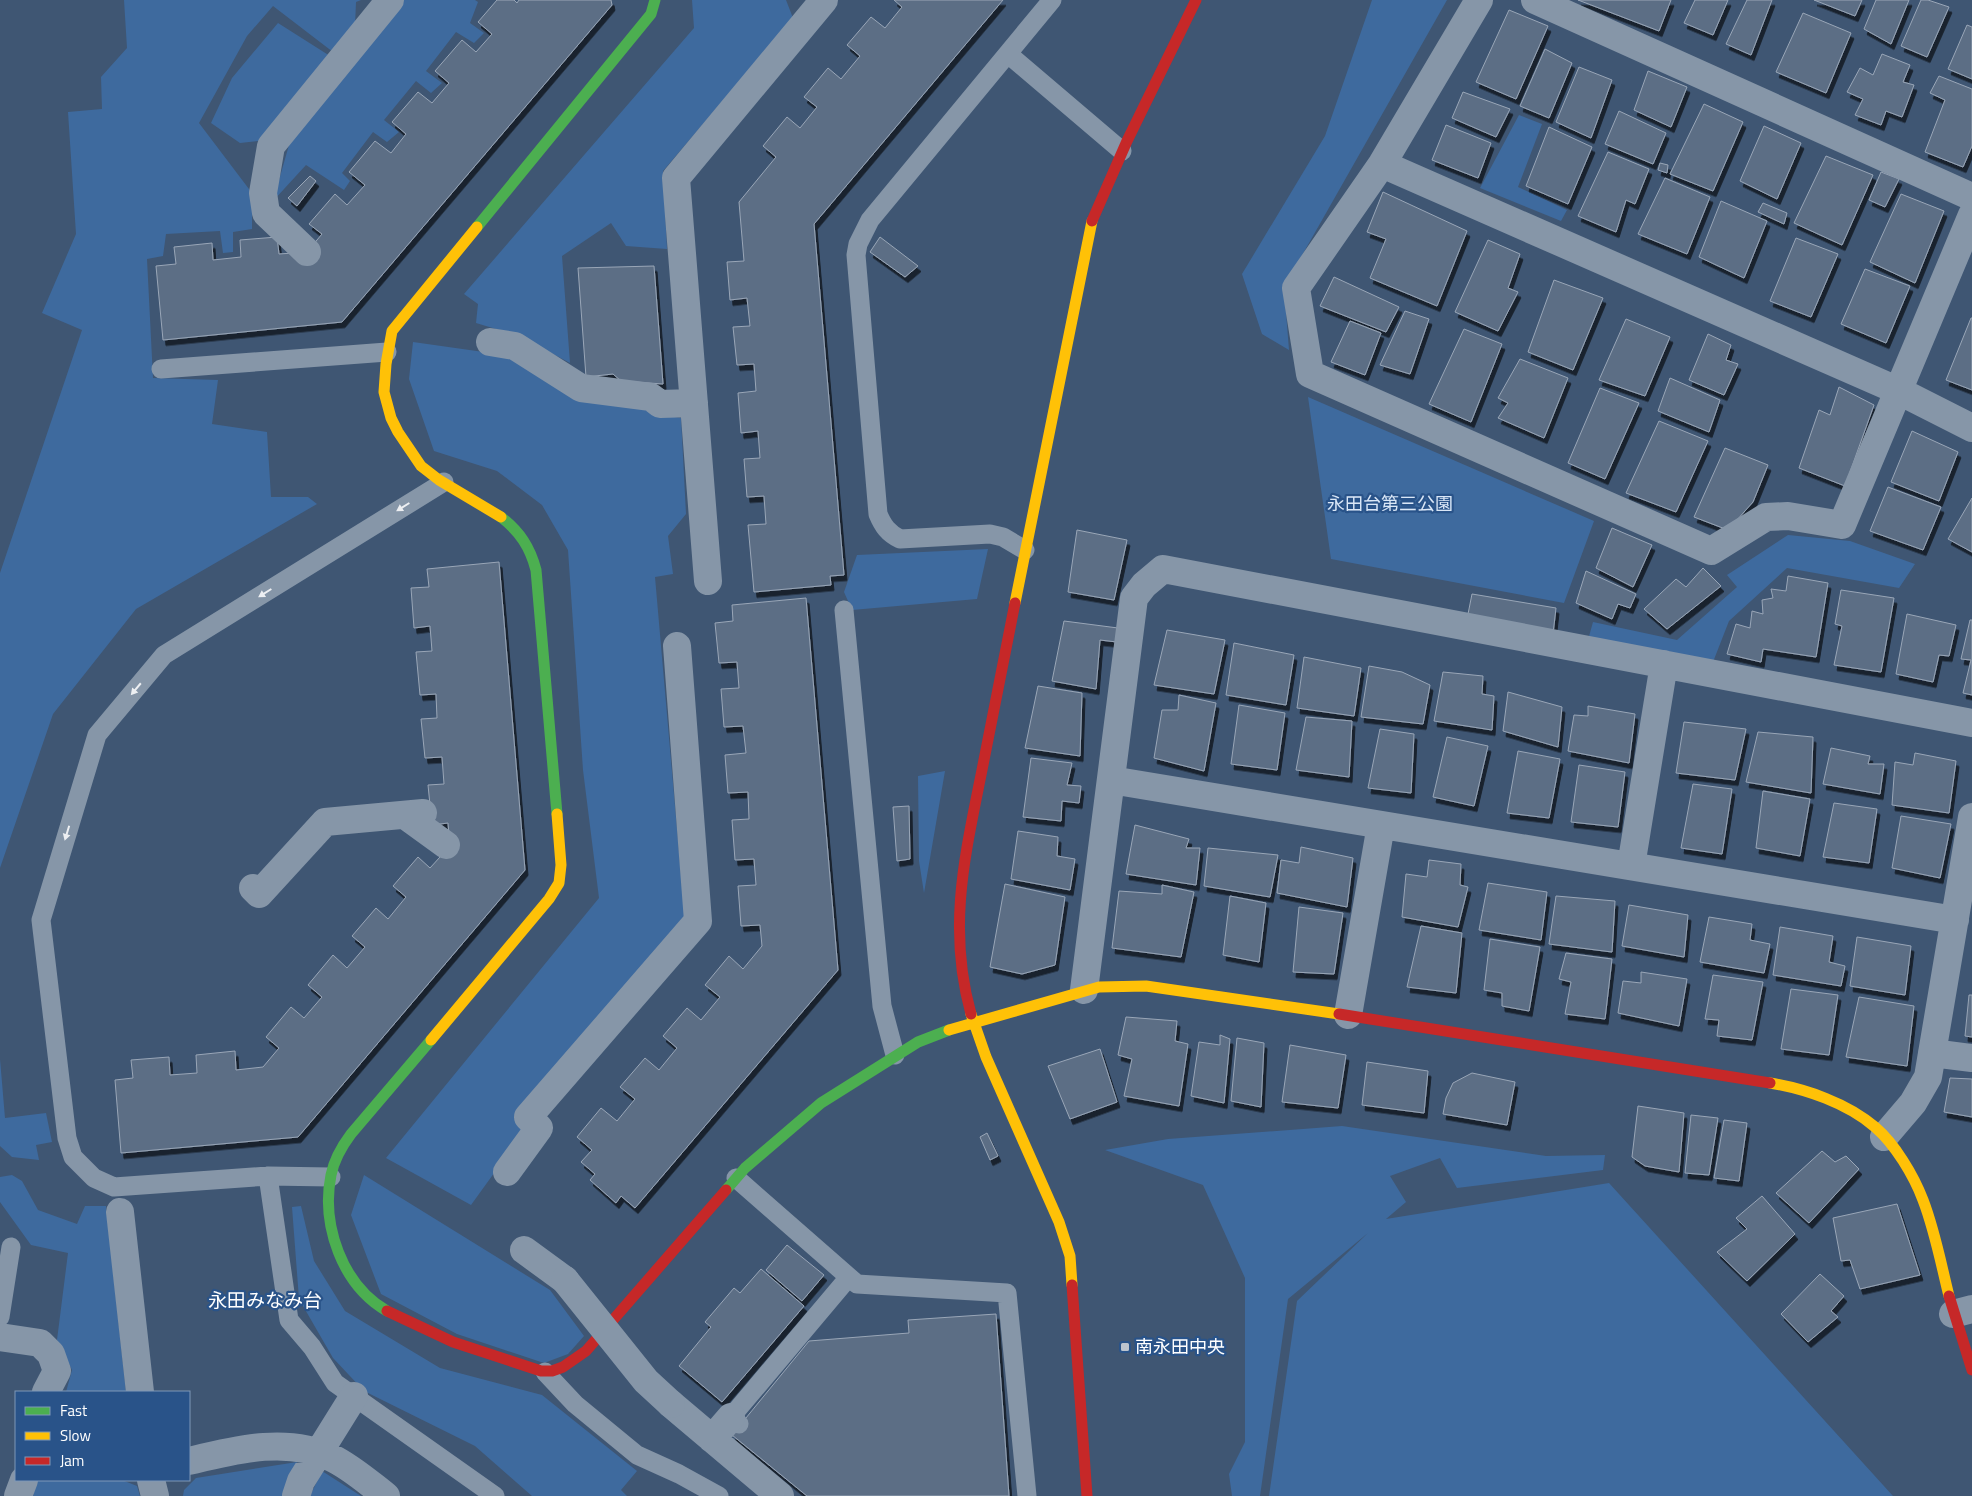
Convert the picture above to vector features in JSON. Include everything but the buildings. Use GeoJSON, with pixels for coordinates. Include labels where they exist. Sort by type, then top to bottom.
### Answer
{"type":"FeatureCollection","features":[{"type":"Feature","properties":{"kind":"street"},"geometry":{"type":"LineString","coordinates":[[307,252],[266,213],[263,193],[271,146],[390,0]]}},
{"type":"Feature","properties":{"kind":"street"},"geometry":{"type":"LineString","coordinates":[[655,0],[651,14],[392,331],[384,362],[384,394],[389,416],[399,435],[426,470],[500,516],[518,532],[528,546],[536,570],[562,865],[559,883],[548,899],[351,1134],[338,1154],[328,1196],[329,1219],[336,1248],[346,1269],[357,1285],[380,1307],[422,1329],[468,1348],[545,1372],[561,1369],[586,1352],[745,1168],[821,1103],[895,1055],[918,1042],[944,1031],[1084,990],[1114,986],[1146,986],[1348,1015],[1789,1086],[1820,1095],[1876,1127],[1898,1153],[1916,1184],[1963,1312],[1972,1370]]}},
{"type":"Feature","properties":{"kind":"street"},"geometry":{"type":"LineString","coordinates":[[708,581],[676,178],[824,0]]}},
{"type":"Feature","properties":{"kind":"street"},"geometry":{"type":"LineString","coordinates":[[1088,1496],[1070,1256],[1060,1222],[987,1060],[974,1023],[964,988],[957,931],[963,864],[1092,219],[1122,151],[1196,0]]}},
{"type":"Feature","properties":{"kind":"street"},"geometry":{"type":"LineString","coordinates":[[1479,0],[1382,164],[1296,288],[1310,374],[1711,551],[1766,517],[1788,516],[1842,525],[1972,215]]}},
{"type":"Feature","properties":{"kind":"street"},"geometry":{"type":"LineString","coordinates":[[1535,0],[1972,197]]}},
{"type":"Feature","properties":{"kind":"street"},"geometry":{"type":"LineString","coordinates":[[1382,164],[1898,391],[1972,428]]}},
{"type":"Feature","properties":{"kind":"street"},"geometry":{"type":"LineString","coordinates":[[490,342],[515,346],[580,388],[651,397],[660,404],[694,403]]}},
{"type":"Feature","properties":{"kind":"street"},"geometry":{"type":"LineString","coordinates":[[1084,990],[1134,598],[1144,585],[1163,569],[1972,723]]}},
{"type":"Feature","properties":{"kind":"street"},"geometry":{"type":"LineString","coordinates":[[507,1172],[539,1128],[528,1117],[698,921],[677,646]]}},
{"type":"Feature","properties":{"kind":"street"},"geometry":{"type":"LineString","coordinates":[[1631,866],[1664,664]]}},
{"type":"Feature","properties":{"kind":"street"},"geometry":{"type":"LineString","coordinates":[[1111,780],[1954,920]]}},
{"type":"Feature","properties":{"kind":"street"},"geometry":{"type":"LineString","coordinates":[[253,888],[259,894],[325,822],[415,814],[446,845]]}},
{"type":"Feature","properties":{"kind":"street"},"geometry":{"type":"LineString","coordinates":[[1884,1137],[1913,1103],[1928,1078],[1954,920],[1968,861],[1972,817]]}},
{"type":"Feature","properties":{"kind":"street"},"geometry":{"type":"LineString","coordinates":[[1348,1015],[1381,825]]}},
{"type":"Feature","properties":{"kind":"street"},"geometry":{"type":"LineString","coordinates":[[1932,1053],[1972,1058]]}},
{"type":"Feature","properties":{"kind":"street"},"geometry":{"type":"LineString","coordinates":[[120,1212],[140,1391]]}},
{"type":"Feature","properties":{"kind":"street"},"geometry":{"type":"LineString","coordinates":[[524,1250],[565,1280],[646,1382],[780,1496]]}},
{"type":"Feature","properties":{"kind":"street"},"geometry":{"type":"LineString","coordinates":[[0,1337],[40,1343],[51,1354],[56,1371],[46,1391]]}},
{"type":"Feature","properties":{"kind":"street"},"geometry":{"type":"LineString","coordinates":[[296,1496],[301,1480],[354,1396]]}},
{"type":"Feature","properties":{"kind":"street"},"geometry":{"type":"LineString","coordinates":[[712,1439],[735,1421]]}},
{"type":"Feature","properties":{"kind":"street"},"geometry":{"type":"LineString","coordinates":[[190,1460],[242,1448],[303,1448],[333,1458],[386,1496]]}},
{"type":"Feature","properties":{"kind":"street"},"geometry":{"type":"LineString","coordinates":[[18,1496],[24,1481]]}},
{"type":"Feature","properties":{"kind":"street"},"geometry":{"type":"LineString","coordinates":[[151,1481],[155,1496]]}},
{"type":"Feature","properties":{"kind":"lane"},"geometry":{"type":"LineString","coordinates":[[1025,550],[1003,537],[990,534],[900,539],[890,534],[882,525],[878,514],[856,255],[862,232],[870,220],[1052,0]]}},
{"type":"Feature","properties":{"kind":"lane"},"geometry":{"type":"LineString","coordinates":[[1008,54],[1122,151]]}},
{"type":"Feature","properties":{"kind":"lane"},"geometry":{"type":"LineString","coordinates":[[161,369],[387,352]]}},
{"type":"Feature","properties":{"kind":"lane"},"geometry":{"type":"LineString","coordinates":[[331,1177],[268,1176],[114,1187],[94,1178],[73,1157],[67,1138],[40,920],[97,735],[164,655],[444,482]]}},
{"type":"Feature","properties":{"kind":"lane"},"geometry":{"type":"LineString","coordinates":[[844,610],[882,1006],[895,1055]]}},
{"type":"Feature","properties":{"kind":"lane"},"geometry":{"type":"LineString","coordinates":[[268,1176],[289,1320],[312,1347],[335,1383],[495,1496]]}},
{"type":"Feature","properties":{"kind":"lane"},"geometry":{"type":"LineString","coordinates":[[736,1178],[857,1284],[1007,1293],[1027,1496]]}},
{"type":"Feature","properties":{"kind":"lane"},"geometry":{"type":"LineString","coordinates":[[0,1317],[11,1247]]}},
{"type":"Feature","properties":{"kind":"lane"},"geometry":{"type":"LineString","coordinates":[[735,1421],[849,1277]]}},
{"type":"Feature","properties":{"kind":"lane"},"geometry":{"type":"LineString","coordinates":[[545,1372],[575,1404],[637,1455],[679,1474],[719,1496]]}},
{"type":"Feature","properties":{"kind":"green space"},"geometry":{"type":"Polygon","coordinates":[[[124,0],[361,0],[356,2],[355,26],[333,52],[273,6],[247,36],[199,123],[252,193],[252,229],[233,232],[233,252],[223,253],[220,231],[166,234],[163,256],[147,259],[153,378],[218,380],[212,424],[267,432],[271,497],[308,497],[317,504],[136,609],[53,714],[0,868],[0,573],[82,330],[42,313],[76,234],[68,112],[102,109],[101,77],[127,48],[124,0]]]}},
{"type":"Feature","properties":{"kind":"green space"},"geometry":{"type":"Polygon","coordinates":[[[404,0],[475,0],[478,2],[470,23],[484,33],[474,43],[456,32],[426,71],[442,83],[431,93],[416,81],[384,120],[399,132],[387,142],[373,132],[342,173],[350,181],[344,190],[306,165],[273,201],[291,138],[404,0]]]}},
{"type":"Feature","properties":{"kind":"green space"},"geometry":{"type":"Polygon","coordinates":[[[692,0],[786,0],[793,18],[663,171],[667,249],[626,246],[611,223],[562,256],[570,363],[519,336],[476,323],[478,304],[464,294],[694,28],[692,0]]]}},
{"type":"Feature","properties":{"kind":"green space"},"geometry":{"type":"Polygon","coordinates":[[[1372,0],[1447,0],[1284,287],[1289,350],[1262,334],[1242,274],[1325,136],[1372,0]]]}},
{"type":"Feature","properties":{"kind":"green space"},"geometry":{"type":"Polygon","coordinates":[[[278,23],[330,56],[266,140],[240,143],[211,123],[232,78],[278,23]]]}},
{"type":"Feature","properties":{"kind":"green space"},"geometry":{"type":"Polygon","coordinates":[[[1519,115],[1542,124],[1518,187],[1567,210],[1561,221],[1480,188],[1519,115]]]}},
{"type":"Feature","properties":{"kind":"green space"},"geometry":{"type":"Polygon","coordinates":[[[413,342],[518,357],[647,406],[656,414],[681,418],[686,514],[668,536],[673,574],[655,577],[685,921],[514,1118],[526,1129],[471,1205],[386,1158],[599,898],[583,770],[568,550],[542,505],[497,471],[434,451],[409,379],[413,342]]]}},
{"type":"Feature","properties":{"kind":"green space","name":"永田台第三公園"},"geometry":{"type":"Polygon","coordinates":[[[1308,397],[1594,521],[1564,603],[1331,559],[1308,397]]]}},
{"type":"Feature","properties":{"kind":"green space"},"geometry":{"type":"Polygon","coordinates":[[[1788,535],[1850,541],[1915,564],[1899,588],[1787,568],[1729,621],[1713,662],[1588,640],[1593,622],[1677,640],[1737,587],[1727,575],[1788,535]]]}},
{"type":"Feature","properties":{"kind":"green space"},"geometry":{"type":"Polygon","coordinates":[[[988,549],[977,599],[852,610],[844,592],[857,555],[988,549]]]}},
{"type":"Feature","properties":{"kind":"green space"},"geometry":{"type":"Polygon","coordinates":[[[945,771],[924,893],[919,861],[918,776],[945,771]]]}},
{"type":"Feature","properties":{"kind":"green space"},"geometry":{"type":"Polygon","coordinates":[[[0,1059],[5,1118],[46,1113],[52,1142],[36,1145],[39,1160],[12,1157],[0,1146],[0,1059]]]}},
{"type":"Feature","properties":{"kind":"green space"},"geometry":{"type":"Polygon","coordinates":[[[1342,1126],[1546,1156],[1605,1155],[1603,1170],[1457,1188],[1440,1158],[1390,1176],[1406,1202],[1386,1219],[1609,1183],[1893,1496],[1269,1496],[1297,1301],[1368,1233],[1288,1299],[1260,1496],[1232,1496],[1229,1474],[1245,1442],[1245,1278],[1203,1185],[1105,1150],[1168,1139],[1342,1126]]]}},
{"type":"Feature","properties":{"kind":"green space"},"geometry":{"type":"Polygon","coordinates":[[[12,1175],[22,1181],[38,1210],[77,1224],[85,1206],[106,1206],[126,1391],[66,1391],[72,1370],[57,1340],[68,1253],[31,1245],[0,1202],[0,1177],[12,1175]]]}},
{"type":"Feature","properties":{"kind":"green space"},"geometry":{"type":"Polygon","coordinates":[[[364,1175],[550,1290],[584,1336],[568,1354],[544,1363],[457,1334],[381,1294],[351,1215],[364,1175]]]}},
{"type":"Feature","properties":{"kind":"green space"},"geometry":{"type":"Polygon","coordinates":[[[301,1206],[314,1261],[345,1311],[440,1368],[542,1395],[637,1471],[621,1490],[627,1496],[532,1496],[475,1446],[364,1391],[333,1358],[299,1299],[292,1207],[301,1206]]]}},
{"type":"Feature","properties":{"kind":"green space"},"geometry":{"type":"Polygon","coordinates":[[[297,1462],[284,1496],[183,1496],[184,1490],[196,1478],[297,1462]]]}},
{"type":"Feature","properties":{"kind":"green space"},"geometry":{"type":"Polygon","coordinates":[[[322,1471],[361,1496],[310,1496],[322,1471]]]}},
{"type":"Feature","properties":{"kind":"green space"},"geometry":{"type":"Polygon","coordinates":[[[37,1481],[124,1481],[137,1486],[140,1496],[33,1496],[37,1481]]]}},
{"type":"Feature","properties":{"kind":"traffic: fast"},"geometry":{"type":"LineString","coordinates":[[477,227],[651,14],[655,0]]}},
{"type":"Feature","properties":{"kind":"traffic: fast"},"geometry":{"type":"LineString","coordinates":[[501,517],[514,528],[523,540],[531,554],[536,570],[557,814]]}},
{"type":"Feature","properties":{"kind":"traffic: fast"},"geometry":{"type":"LineString","coordinates":[[726,1190],[745,1168],[821,1103],[918,1042],[949,1030]]}},
{"type":"Feature","properties":{"kind":"traffic: fast"},"geometry":{"type":"LineString","coordinates":[[387,1311],[371,1300],[358,1286],[338,1252],[329,1214],[331,1175],[344,1143],[431,1040]]}},
{"type":"Feature","properties":{"kind":"traffic: slow"},"geometry":{"type":"LineString","coordinates":[[1015,603],[1092,221]]}},
{"type":"Feature","properties":{"kind":"traffic: slow"},"geometry":{"type":"LineString","coordinates":[[477,227],[392,331],[386,364],[384,392],[391,418],[421,466],[439,480],[501,517]]}},
{"type":"Feature","properties":{"kind":"traffic: slow"},"geometry":{"type":"LineString","coordinates":[[431,1040],[549,899],[559,883],[561,865],[557,814]]}},
{"type":"Feature","properties":{"kind":"traffic: slow"},"geometry":{"type":"LineString","coordinates":[[949,1030],[1099,987],[1146,986],[1339,1014]]}},
{"type":"Feature","properties":{"kind":"traffic: slow"},"geometry":{"type":"LineString","coordinates":[[971,1014],[986,1057],[1059,1222],[1070,1256],[1072,1285]]}},
{"type":"Feature","properties":{"kind":"traffic: slow"},"geometry":{"type":"LineString","coordinates":[[1770,1083],[1812,1093],[1839,1104],[1864,1118],[1890,1142],[1915,1181],[1923,1200],[1949,1296]]}},
{"type":"Feature","properties":{"kind":"traffic: jam"},"geometry":{"type":"LineString","coordinates":[[1092,221],[1127,141],[1196,0]]}},
{"type":"Feature","properties":{"kind":"traffic: jam"},"geometry":{"type":"LineString","coordinates":[[971,1014],[960,952],[959,921],[961,892],[970,832],[1015,603]]}},
{"type":"Feature","properties":{"kind":"traffic: jam"},"geometry":{"type":"LineString","coordinates":[[1339,1014],[1770,1083]]}},
{"type":"Feature","properties":{"kind":"traffic: jam"},"geometry":{"type":"LineString","coordinates":[[387,1311],[453,1342],[541,1371],[552,1371],[563,1367],[586,1351],[726,1190]]}},
{"type":"Feature","properties":{"kind":"traffic: jam"},"geometry":{"type":"LineString","coordinates":[[1072,1285],[1087,1496]]}},
{"type":"Feature","properties":{"kind":"traffic: jam"},"geometry":{"type":"LineString","coordinates":[[1949,1296],[1972,1370]]}},
{"type":"Feature","properties":{"kind":"place","name":"南永田中央"},"geometry":{"type":"Point","coordinates":[1125,1347]}},
{"type":"Feature","properties":{"kind":"district","name":"永田みなみ台"},"geometry":{"type":"Point","coordinates":[265,1300]}}]}
